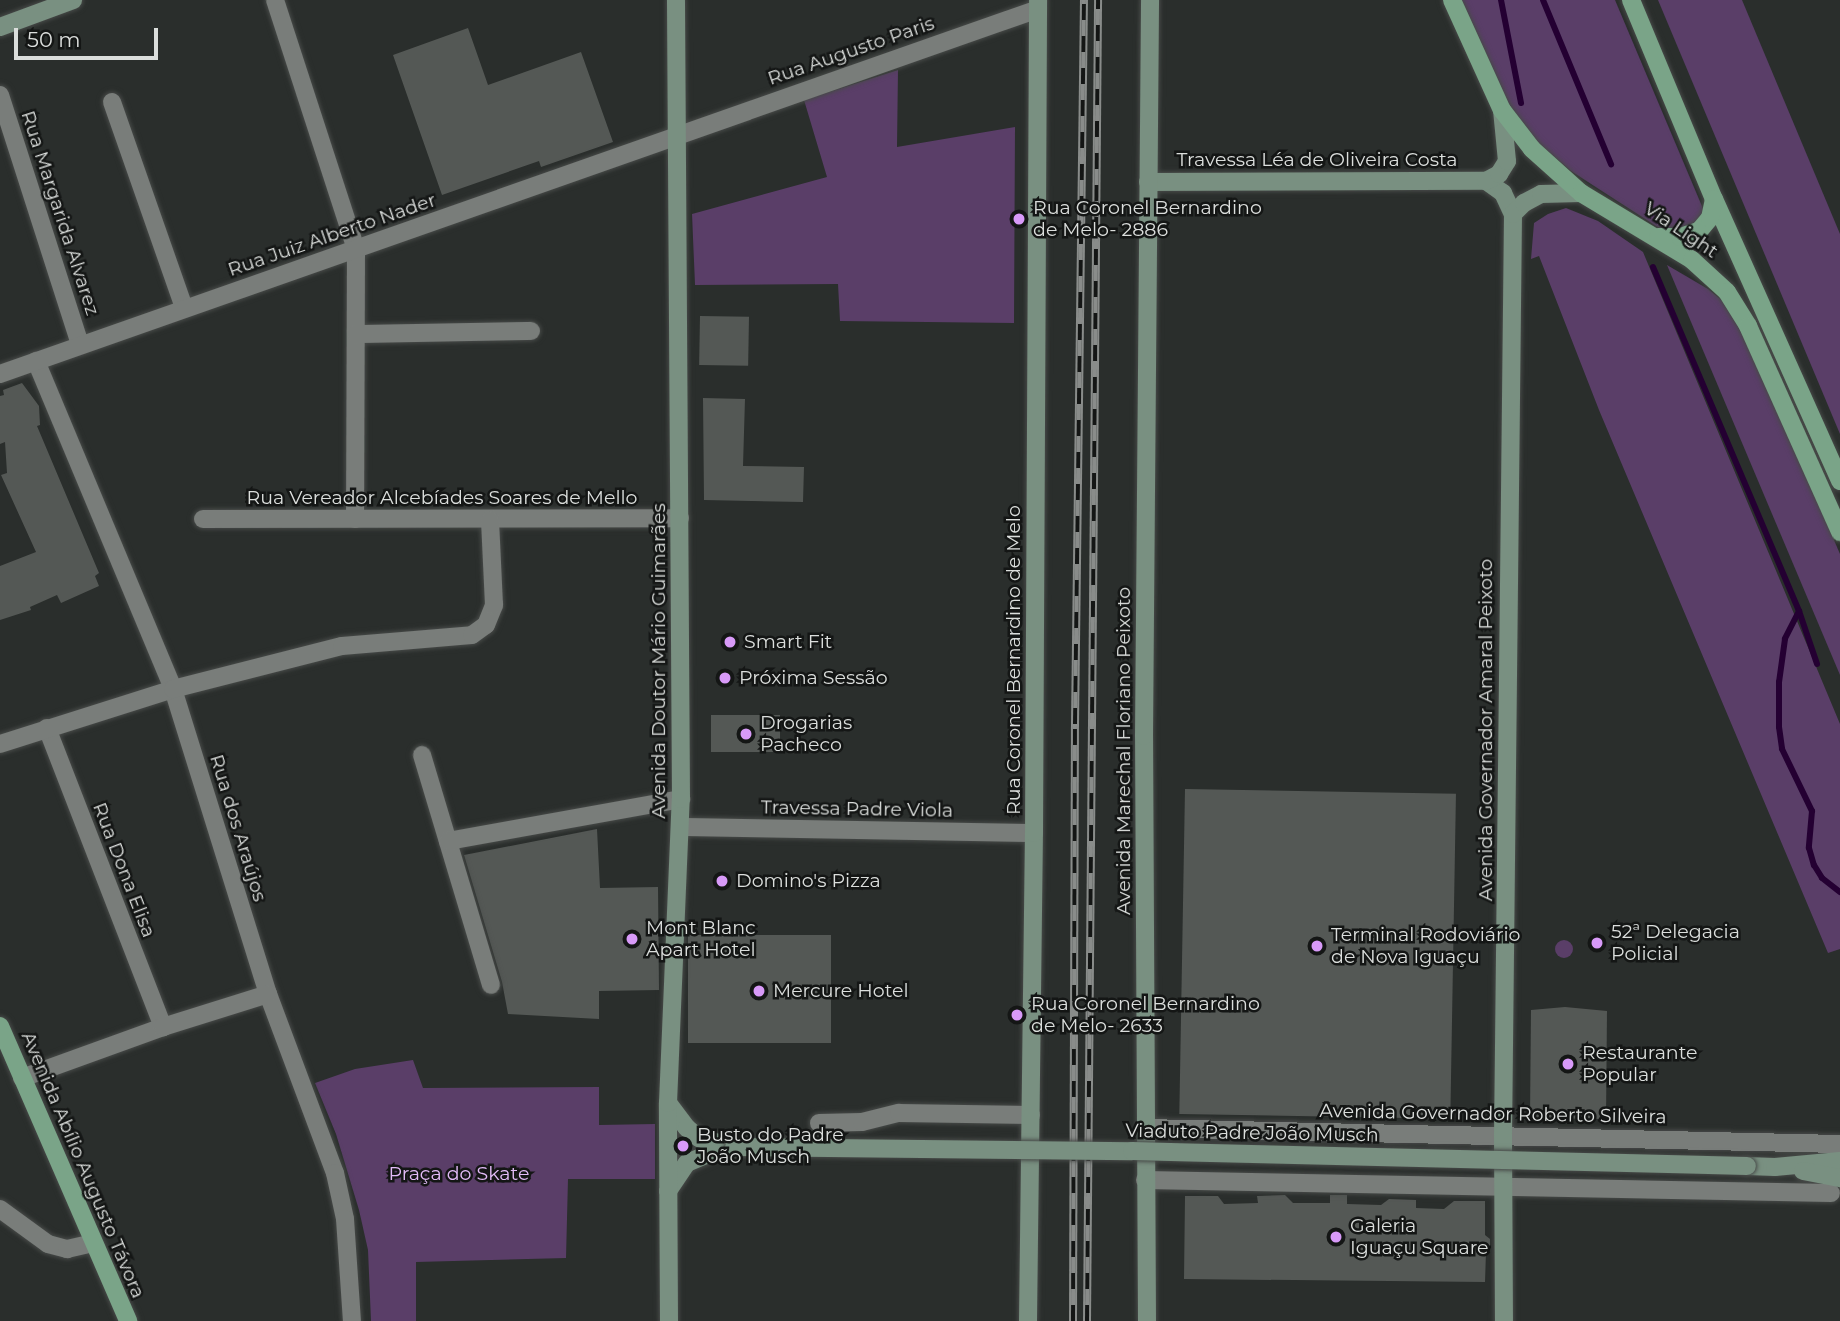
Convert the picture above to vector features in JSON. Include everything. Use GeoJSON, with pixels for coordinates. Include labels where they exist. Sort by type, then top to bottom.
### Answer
{"type":"FeatureCollection","features":[{"type":"Feature","properties":{"kind":"main road"},"geometry":{"type":"LineString","coordinates":[[0,27],[73,0]]}},
{"type":"Feature","properties":{"kind":"main road","name":"Avenida Doutor Mário Guimarães"},"geometry":{"type":"LineString","coordinates":[[669,1321],[668,1103],[681,799],[676,0]]}},
{"type":"Feature","properties":{"kind":"main road","name":"Avenida Marechal Floriano Peixoto"},"geometry":{"type":"LineString","coordinates":[[1147,1321],[1144,722],[1150,0]]}},
{"type":"Feature","properties":{"kind":"main road","name":"Via Light"},"geometry":{"type":"LineString","coordinates":[[1452,0],[1502,110],[1532,149],[1581,193],[1658,237],[1713,277],[1741,313],[1840,533]]}},
{"type":"Feature","properties":{"kind":"main road","name":"Via Light"},"geometry":{"type":"LineString","coordinates":[[1631,0],[1714,199],[1840,481]]}},
{"type":"Feature","properties":{"kind":"main road","name":"Rua Coronel Bernardino de Melo"},"geometry":{"type":"LineString","coordinates":[[1028,1321],[1034,833],[1038,4]]}},
{"type":"Feature","properties":{"kind":"main road"},"geometry":{"type":"LineString","coordinates":[[1502,110],[1507,161],[1501,172],[1486,181],[1503,194],[1513,214],[1524,203],[1541,194],[1581,193]]}},
{"type":"Feature","properties":{"kind":"main road","name":"Travessa Léa de Oliveira Costa"},"geometry":{"type":"LineString","coordinates":[[1148,182],[1486,181]]}},
{"type":"Feature","properties":{"kind":"main road"},"geometry":{"type":"LineString","coordinates":[[1658,237],[1680,237],[1699,231],[1708,221],[1714,199]]}},
{"type":"Feature","properties":{"kind":"main road","name":"Avenida Governador Amaral Peixoto"},"geometry":{"type":"LineString","coordinates":[[1504,1321],[1503,1134],[1513,214]]}},
{"type":"Feature","properties":{"kind":"main road","name":"Avenida Abílio Augusto Távora"},"geometry":{"type":"LineString","coordinates":[[0,1026],[128,1321]]}},
{"type":"Feature","properties":{"kind":"main road","name":"Viaduto Padre João Musch"},"geometry":{"type":"LineString","coordinates":[[668,1103],[687,1128],[699,1138],[730,1146],[1132,1151],[1776,1167],[1840,1161]]}},
{"type":"Feature","properties":{"kind":"main road","name":"Viaduto Padre João Musch"},"geometry":{"type":"LineString","coordinates":[[668,1191],[687,1163],[730,1146]]}},
{"type":"Feature","properties":{"kind":"main road","name":"Viaduto Padre João Musch"},"geometry":{"type":"LineString","coordinates":[[1776,1167],[1836,1185]]}},
{"type":"Feature","properties":{"kind":"street"},"geometry":{"type":"LineString","coordinates":[[275,0],[335,176],[356,249],[355,519]]}},
{"type":"Feature","properties":{"kind":"street","name":"Rua Augusto Paris"},"geometry":{"type":"LineString","coordinates":[[678,136],[1038,4]]}},
{"type":"Feature","properties":{"kind":"street","name":"Rua Margarida Alvarez"},"geometry":{"type":"LineString","coordinates":[[0,95],[80,344]]}},
{"type":"Feature","properties":{"kind":"street"},"geometry":{"type":"LineString","coordinates":[[112,102],[184,308]]}},
{"type":"Feature","properties":{"kind":"street","name":"Rua Juiz Alberto Nader"},"geometry":{"type":"LineString","coordinates":[[0,374],[678,136]]}},
{"type":"Feature","properties":{"kind":"street"},"geometry":{"type":"LineString","coordinates":[[356,334],[531,331]]}},
{"type":"Feature","properties":{"kind":"street","name":"Rua dos Araújos"},"geometry":{"type":"LineString","coordinates":[[36,361],[173,688],[268,994],[340,1191],[352,1321]]}},
{"type":"Feature","properties":{"kind":"street","name":"Rua Vereador Alcebíades Soares de Mello"},"geometry":{"type":"LineString","coordinates":[[203,519],[680,519]]}},
{"type":"Feature","properties":{"kind":"street"},"geometry":{"type":"LineString","coordinates":[[0,744],[173,688],[342,646],[472,635],[486,625],[494,605],[491,520]]}},
{"type":"Feature","properties":{"kind":"street","name":"Rua Dona Elisa"},"geometry":{"type":"LineString","coordinates":[[47,729],[163,1027]]}},
{"type":"Feature","properties":{"kind":"street"},"geometry":{"type":"LineString","coordinates":[[422,755],[491,985]]}},
{"type":"Feature","properties":{"kind":"street"},"geometry":{"type":"LineString","coordinates":[[448,841],[681,799]]}},
{"type":"Feature","properties":{"kind":"street","name":"Travessa Padre Viola"},"geometry":{"type":"LineString","coordinates":[[680,827],[1034,833]]}},
{"type":"Feature","properties":{"kind":"street"},"geometry":{"type":"LineString","coordinates":[[22,1077],[163,1027],[268,994]]}},
{"type":"Feature","properties":{"kind":"street"},"geometry":{"type":"LineString","coordinates":[[819,1123],[862,1122],[899,1113],[1031,1115]]}},
{"type":"Feature","properties":{"kind":"street","name":"Avenida Governador Roberto Silveira"},"geometry":{"type":"LineString","coordinates":[[1145,1128],[1503,1134],[1840,1144]]}},
{"type":"Feature","properties":{"kind":"street"},"geometry":{"type":"LineString","coordinates":[[1145,1180],[1503,1186],[1836,1185]]}},
{"type":"Feature","properties":{"kind":"street"},"geometry":{"type":"LineString","coordinates":[[0,1209],[48,1244],[67,1250],[93,1242]]}},
{"type":"Feature","properties":{"kind":"green space"},"geometry":{"type":"Polygon","coordinates":[[[1462,0],[1615,0],[1704,211],[1700,223],[1674,234],[1656,226],[1571,171],[1537,142],[1498,91],[1462,0]]]}},
{"type":"Feature","properties":{"kind":"green space"},"geometry":{"type":"Polygon","coordinates":[[[1658,0],[1742,0],[1840,234],[1840,434],[1658,0]]]}},
{"type":"Feature","properties":{"kind":"green space"},"geometry":{"type":"Polygon","coordinates":[[[898,70],[897,147],[1015,127],[1014,323],[840,321],[838,284],[695,285],[692,214],[827,177],[804,100],[898,70]]]}},
{"type":"Feature","properties":{"kind":"green space"},"geometry":{"type":"Polygon","coordinates":[[[1566,208],[1598,221],[1643,252],[1840,724],[1840,949],[1828,953],[1599,410],[1539,256],[1531,259],[1534,223],[1548,214],[1566,208]]]}},
{"type":"Feature","properties":{"kind":"green space"},"geometry":{"type":"Polygon","coordinates":[[[1667,265],[1708,289],[1735,311],[1840,554],[1840,675],[1667,265]]]}},
{"type":"Feature","properties":{"kind":"green space"},"geometry":{"type":"Polygon","coordinates":[[[1564,940],[1570,943],[1573,949],[1570,955],[1564,958],[1558,955],[1555,949],[1558,943],[1564,940]]]}},
{"type":"Feature","properties":{"kind":"green space","name":"Praça do Skate"},"geometry":{"type":"Polygon","coordinates":[[[413,1060],[423,1088],[599,1087],[599,1125],[655,1124],[655,1179],[568,1179],[566,1258],[416,1262],[416,1321],[371,1321],[368,1250],[359,1210],[336,1134],[315,1083],[355,1069],[413,1060]]]}},
{"type":"Feature","properties":{"kind":"building"},"geometry":{"type":"Polygon","coordinates":[[[468,28],[488,85],[581,52],[613,142],[541,167],[539,161],[442,195],[393,55],[468,28]]]}},
{"type":"Feature","properties":{"kind":"building"},"geometry":{"type":"Polygon","coordinates":[[[700,316],[749,317],[748,366],[699,365],[700,316]]]}},
{"type":"Feature","properties":{"kind":"building"},"geometry":{"type":"Polygon","coordinates":[[[22,383],[39,406],[40,425],[37,426],[99,573],[95,576],[99,586],[61,603],[57,595],[30,607],[31,610],[0,620],[0,566],[36,552],[1,475],[7,473],[5,442],[0,444],[0,396],[4,395],[3,390],[22,383]]]}},
{"type":"Feature","properties":{"kind":"building"},"geometry":{"type":"Polygon","coordinates":[[[703,398],[745,399],[743,466],[804,467],[803,502],[704,500],[703,398]]]}},
{"type":"Feature","properties":{"kind":"building","name":"Drogarias Pacheco"},"geometry":{"type":"Polygon","coordinates":[[[711,715],[780,715],[780,752],[711,752],[711,715]]]}},
{"type":"Feature","properties":{"kind":"building","name":"Terminal Rodoviário de Nova Iguaçu"},"geometry":{"type":"Polygon","coordinates":[[[1185,789],[1456,794],[1450,1119],[1179,1114],[1185,789]]]}},
{"type":"Feature","properties":{"kind":"building"},"geometry":{"type":"Polygon","coordinates":[[[597,829],[600,888],[658,887],[659,990],[599,991],[599,1019],[508,1014],[502,982],[464,855],[597,829]]]}},
{"type":"Feature","properties":{"kind":"building","name":"Mercure Hotel"},"geometry":{"type":"Polygon","coordinates":[[[688,935],[831,935],[831,1043],[688,1043],[688,935]]]}},
{"type":"Feature","properties":{"kind":"building","name":"Restaurante Popular"},"geometry":{"type":"Polygon","coordinates":[[[1565,1007],[1607,1011],[1606,1119],[1530,1118],[1531,1010],[1565,1007]]]}},
{"type":"Feature","properties":{"kind":"building","name":"Galeria Iguaçu Square"},"geometry":{"type":"Polygon","coordinates":[[[1285,1195],[1293,1203],[1330,1203],[1330,1195],[1347,1195],[1347,1204],[1381,1205],[1389,1199],[1416,1200],[1416,1208],[1444,1209],[1454,1201],[1485,1201],[1485,1235],[1490,1239],[1490,1247],[1486,1252],[1485,1282],[1184,1279],[1185,1196],[1218,1196],[1224,1204],[1258,1203],[1257,1196],[1285,1195]]]}},
{"type":"Feature","properties":{"kind":"waterway"},"geometry":{"type":"LineString","coordinates":[[1501,0],[1521,103]]}},
{"type":"Feature","properties":{"kind":"waterway"},"geometry":{"type":"LineString","coordinates":[[1543,0],[1611,164]]}},
{"type":"Feature","properties":{"kind":"waterway"},"geometry":{"type":"LineString","coordinates":[[1653,267],[1799,611],[1817,664]]}},
{"type":"Feature","properties":{"kind":"waterway"},"geometry":{"type":"LineString","coordinates":[[1799,611],[1785,639],[1779,682],[1782,749],[1812,811],[1809,848],[1814,865],[1822,878],[1840,892]]}},
{"type":"Feature","properties":{"kind":"railway"},"geometry":{"type":"LineString","coordinates":[[1073,1321],[1075,724],[1084,0]]}},
{"type":"Feature","properties":{"kind":"railway"},"geometry":{"type":"LineString","coordinates":[[1087,1321],[1098,0]]}},
{"type":"Feature","properties":{"kind":"place","name":"Rua Coronel Bernardino de Melo- 2886"},"geometry":{"type":"Point","coordinates":[1019,219]}},
{"type":"Feature","properties":{"kind":"place","name":"Smart Fit"},"geometry":{"type":"Point","coordinates":[730,642]}},
{"type":"Feature","properties":{"kind":"place","name":"Próxima Sessão"},"geometry":{"type":"Point","coordinates":[725,678]}},
{"type":"Feature","properties":{"kind":"place","name":"Drogarias Pacheco"},"geometry":{"type":"Point","coordinates":[746,734]}},
{"type":"Feature","properties":{"kind":"place","name":"Domino's Pizza"},"geometry":{"type":"Point","coordinates":[722,881]}},
{"type":"Feature","properties":{"kind":"place","name":"Mont Blanc Apart Hotel"},"geometry":{"type":"Point","coordinates":[632,939]}},
{"type":"Feature","properties":{"kind":"place","name":"52ª Delegacia Policial"},"geometry":{"type":"Point","coordinates":[1597,943]}},
{"type":"Feature","properties":{"kind":"place","name":"Terminal Rodoviário de Nova Iguaçu"},"geometry":{"type":"Point","coordinates":[1317,946]}},
{"type":"Feature","properties":{"kind":"place","name":"Mercure Hotel"},"geometry":{"type":"Point","coordinates":[759,991]}},
{"type":"Feature","properties":{"kind":"place","name":"Rua Coronel Bernardino de Melo- 2633"},"geometry":{"type":"Point","coordinates":[1017,1015]}},
{"type":"Feature","properties":{"kind":"place","name":"Restaurante Popular"},"geometry":{"type":"Point","coordinates":[1568,1064]}},
{"type":"Feature","properties":{"kind":"place","name":"Busto do Padre João Musch"},"geometry":{"type":"Point","coordinates":[683,1146]}},
{"type":"Feature","properties":{"kind":"place","name":"Galeria Iguaçu Square"},"geometry":{"type":"Point","coordinates":[1336,1237]}}]}
